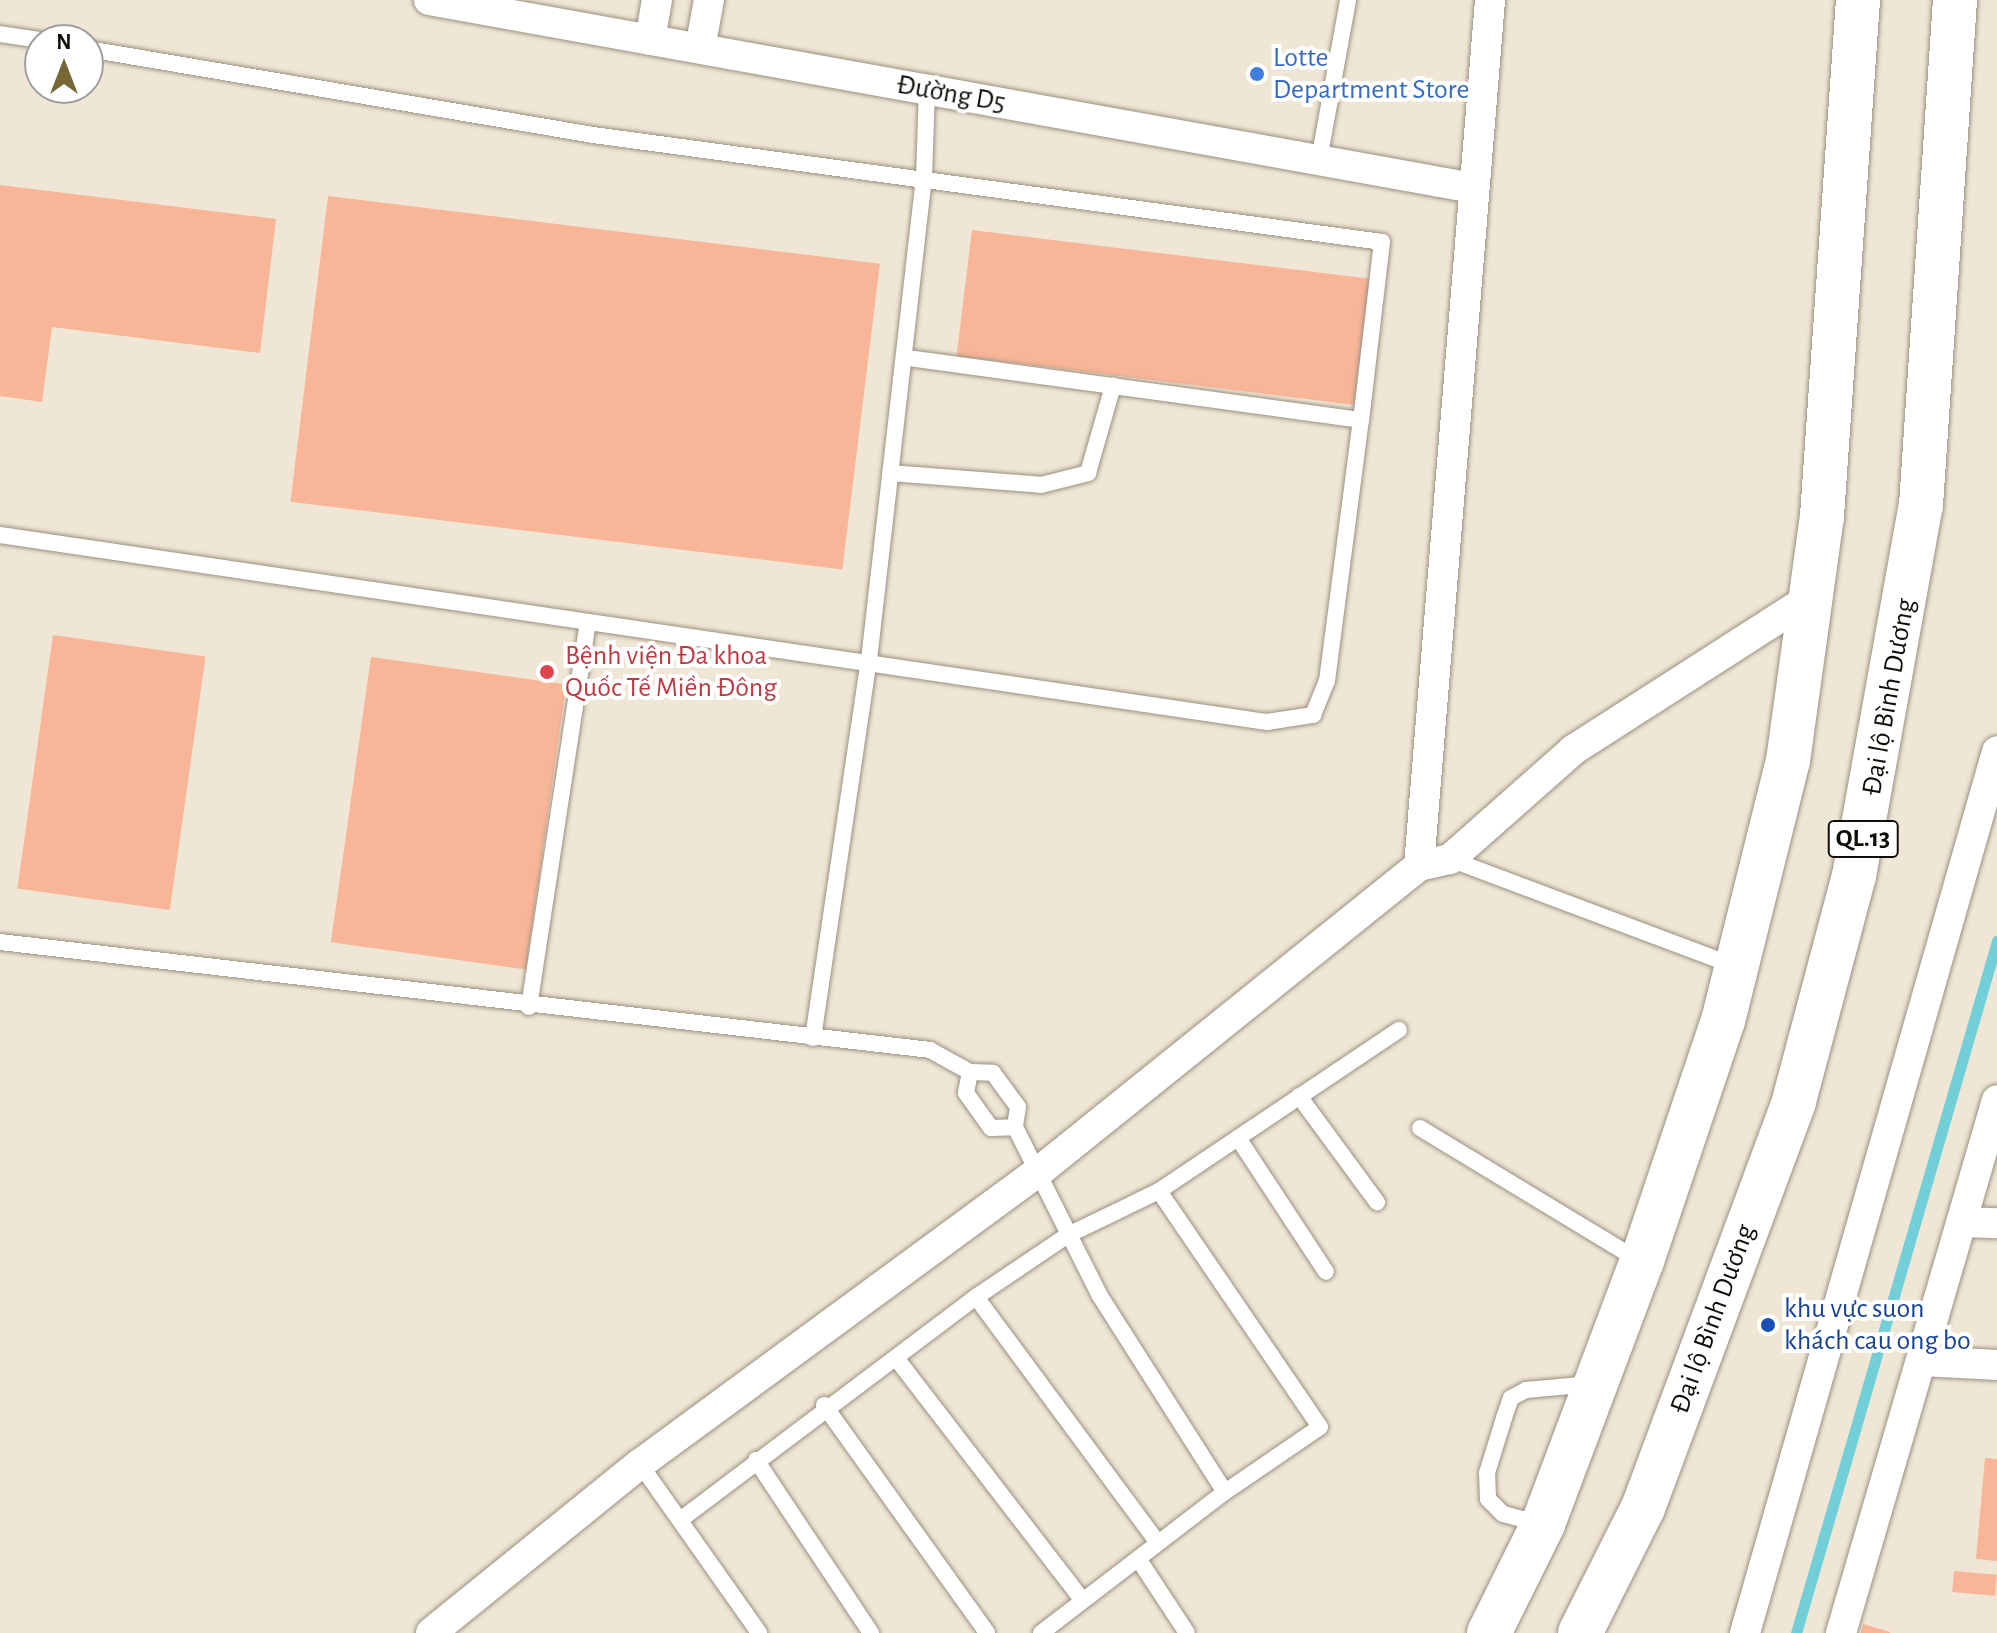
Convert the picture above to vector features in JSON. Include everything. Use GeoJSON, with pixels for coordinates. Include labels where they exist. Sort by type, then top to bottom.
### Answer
{"type":"FeatureCollection","features":[{"type":"Feature","properties":{"kind":"highway"},"geometry":{"type":"LineString","coordinates":[[1489,1633],[1543,1524],[1642,1261],[1736,966],[1788,761],[1811,597],[1858,0]]}},
{"type":"Feature","properties":{"kind":"highway","name":"Đại lộ Bình Dương"},"geometry":{"type":"LineString","coordinates":[[1580,1633],[1643,1508],[1794,1101],[1854,876],[1921,505],[1955,0]]}},
{"type":"Feature","properties":{"kind":"street","name":"Đường D5"},"geometry":{"type":"LineString","coordinates":[[429,0],[1473,188]]}},
{"type":"Feature","properties":{"kind":"street"},"geometry":{"type":"LineString","coordinates":[[650,40],[657,0]]}},
{"type":"Feature","properties":{"kind":"street"},"geometry":{"type":"LineString","coordinates":[[700,48],[709,0]]}},
{"type":"Feature","properties":{"kind":"street"},"geometry":{"type":"LineString","coordinates":[[1419,866],[1490,0]]}},
{"type":"Feature","properties":{"kind":"street"},"geometry":{"type":"LineString","coordinates":[[431,1633],[640,1464],[1042,1169],[1419,866],[1450,859],[1573,750],[1811,597]]}},
{"type":"Feature","properties":{"kind":"street"},"geometry":{"type":"LineString","coordinates":[[1745,1633],[1997,751]]}},
{"type":"Feature","properties":{"kind":"street"},"geometry":{"type":"LineString","coordinates":[[1841,1633],[1997,1100]]}},
{"type":"Feature","properties":{"kind":"street"},"geometry":{"type":"LineString","coordinates":[[1963,1222],[1997,1223]]}},
{"type":"Feature","properties":{"kind":"street"},"geometry":{"type":"LineString","coordinates":[[1923,1361],[1997,1365]]}},
{"type":"Feature","properties":{"kind":"lane"},"geometry":{"type":"LineString","coordinates":[[1319,160],[1348,0]]}},
{"type":"Feature","properties":{"kind":"lane"},"geometry":{"type":"LineString","coordinates":[[0,34],[24,38]]}},
{"type":"Feature","properties":{"kind":"lane"},"geometry":{"type":"LineString","coordinates":[[0,535],[587,627],[869,660],[1267,722],[1313,715],[1327,681],[1382,242],[593,135],[104,52]]}},
{"type":"Feature","properties":{"kind":"lane"},"geometry":{"type":"LineString","coordinates":[[813,1038],[869,660],[924,178],[927,89]]}},
{"type":"Feature","properties":{"kind":"lane"},"geometry":{"type":"LineString","coordinates":[[904,357],[1361,420]]}},
{"type":"Feature","properties":{"kind":"lane"},"geometry":{"type":"LineString","coordinates":[[890,473],[1041,485],[1088,473],[1113,386]]}},
{"type":"Feature","properties":{"kind":"lane"},"geometry":{"type":"LineString","coordinates":[[529,1007],[587,627]]}},
{"type":"Feature","properties":{"kind":"lane"},"geometry":{"type":"LineString","coordinates":[[1450,859],[1736,966]]}},
{"type":"Feature","properties":{"kind":"lane"},"geometry":{"type":"LineString","coordinates":[[0,942],[529,1007],[930,1050],[970,1072],[993,1073],[1018,1107],[1015,1127],[1042,1169],[1068,1235],[1225,1492]]}},
{"type":"Feature","properties":{"kind":"lane"},"geometry":{"type":"LineString","coordinates":[[680,1520],[824,1405],[896,1358],[976,1297],[1068,1235],[1159,1191],[1399,1030]]}},
{"type":"Feature","properties":{"kind":"lane"},"geometry":{"type":"LineString","coordinates":[[970,1072],[966,1093],[991,1128],[1015,1127]]}},
{"type":"Feature","properties":{"kind":"lane"},"geometry":{"type":"LineString","coordinates":[[1299,1096],[1377,1202]]}},
{"type":"Feature","properties":{"kind":"lane"},"geometry":{"type":"LineString","coordinates":[[1420,1128],[1642,1261]]}},
{"type":"Feature","properties":{"kind":"lane"},"geometry":{"type":"LineString","coordinates":[[1238,1138],[1326,1272]]}},
{"type":"Feature","properties":{"kind":"lane"},"geometry":{"type":"LineString","coordinates":[[1041,1633],[1081,1598],[1139,1560],[1155,1539],[1197,1518],[1225,1492],[1320,1427],[1159,1191]]}},
{"type":"Feature","properties":{"kind":"lane"},"geometry":{"type":"LineString","coordinates":[[976,1297],[1155,1539]]}},
{"type":"Feature","properties":{"kind":"lane"},"geometry":{"type":"LineString","coordinates":[[896,1358],[1081,1598]]}},
{"type":"Feature","properties":{"kind":"lane"},"geometry":{"type":"LineString","coordinates":[[1543,1524],[1503,1514],[1488,1499],[1487,1473],[1511,1398],[1549,1383],[1597,1384]]}},
{"type":"Feature","properties":{"kind":"lane"},"geometry":{"type":"LineString","coordinates":[[824,1405],[987,1633]]}},
{"type":"Feature","properties":{"kind":"lane"},"geometry":{"type":"LineString","coordinates":[[756,1460],[871,1633]]}},
{"type":"Feature","properties":{"kind":"lane"},"geometry":{"type":"LineString","coordinates":[[640,1464],[759,1633]]}},
{"type":"Feature","properties":{"kind":"lane"},"geometry":{"type":"LineString","coordinates":[[1139,1560],[1187,1633]]}},
{"type":"Feature","properties":{"kind":"building"},"geometry":{"type":"Polygon","coordinates":[[[0,185],[276,219],[260,353],[52,327],[42,402],[0,396],[0,185]]]}},
{"type":"Feature","properties":{"kind":"building"},"geometry":{"type":"Polygon","coordinates":[[[328,196],[880,264],[842,569],[290,502],[328,196]]]}},
{"type":"Feature","properties":{"kind":"building"},"geometry":{"type":"Polygon","coordinates":[[[972,230],[1378,280],[1362,406],[957,356],[972,230]]]}},
{"type":"Feature","properties":{"kind":"building"},"geometry":{"type":"Polygon","coordinates":[[[53,635],[206,656],[170,910],[17,889],[53,635]]]}},
{"type":"Feature","properties":{"kind":"building"},"geometry":{"type":"Polygon","coordinates":[[[371,657],[566,684],[526,970],[331,942],[371,657]]]}},
{"type":"Feature","properties":{"kind":"building"},"geometry":{"type":"Polygon","coordinates":[[[1985,1458],[1997,1459],[1997,1561],[1976,1559],[1985,1458]]]}},
{"type":"Feature","properties":{"kind":"building"},"geometry":{"type":"Polygon","coordinates":[[[1954,1571],[1997,1575],[1995,1596],[1952,1592],[1954,1571]]]}},
{"type":"Feature","properties":{"kind":"building"},"geometry":{"type":"Polygon","coordinates":[[[1863,1624],[1890,1632],[1890,1633],[1861,1633],[1863,1624]]]}},
{"type":"Feature","properties":{"kind":"waterway"},"geometry":{"type":"LineString","coordinates":[[1796,1633],[1997,941]]}},
{"type":"Feature","properties":{"kind":"place","name":"Lotte Department Store"},"geometry":{"type":"Point","coordinates":[1257,74]}},
{"type":"Feature","properties":{"kind":"place","name":"Bệnh viện Đa khoa Quốc Tế Miền Đông"},"geometry":{"type":"Point","coordinates":[547,672]}},
{"type":"Feature","properties":{"kind":"place","name":"khu vực suon khách cau ong bo"},"geometry":{"type":"Point","coordinates":[1768,1325]}}]}
